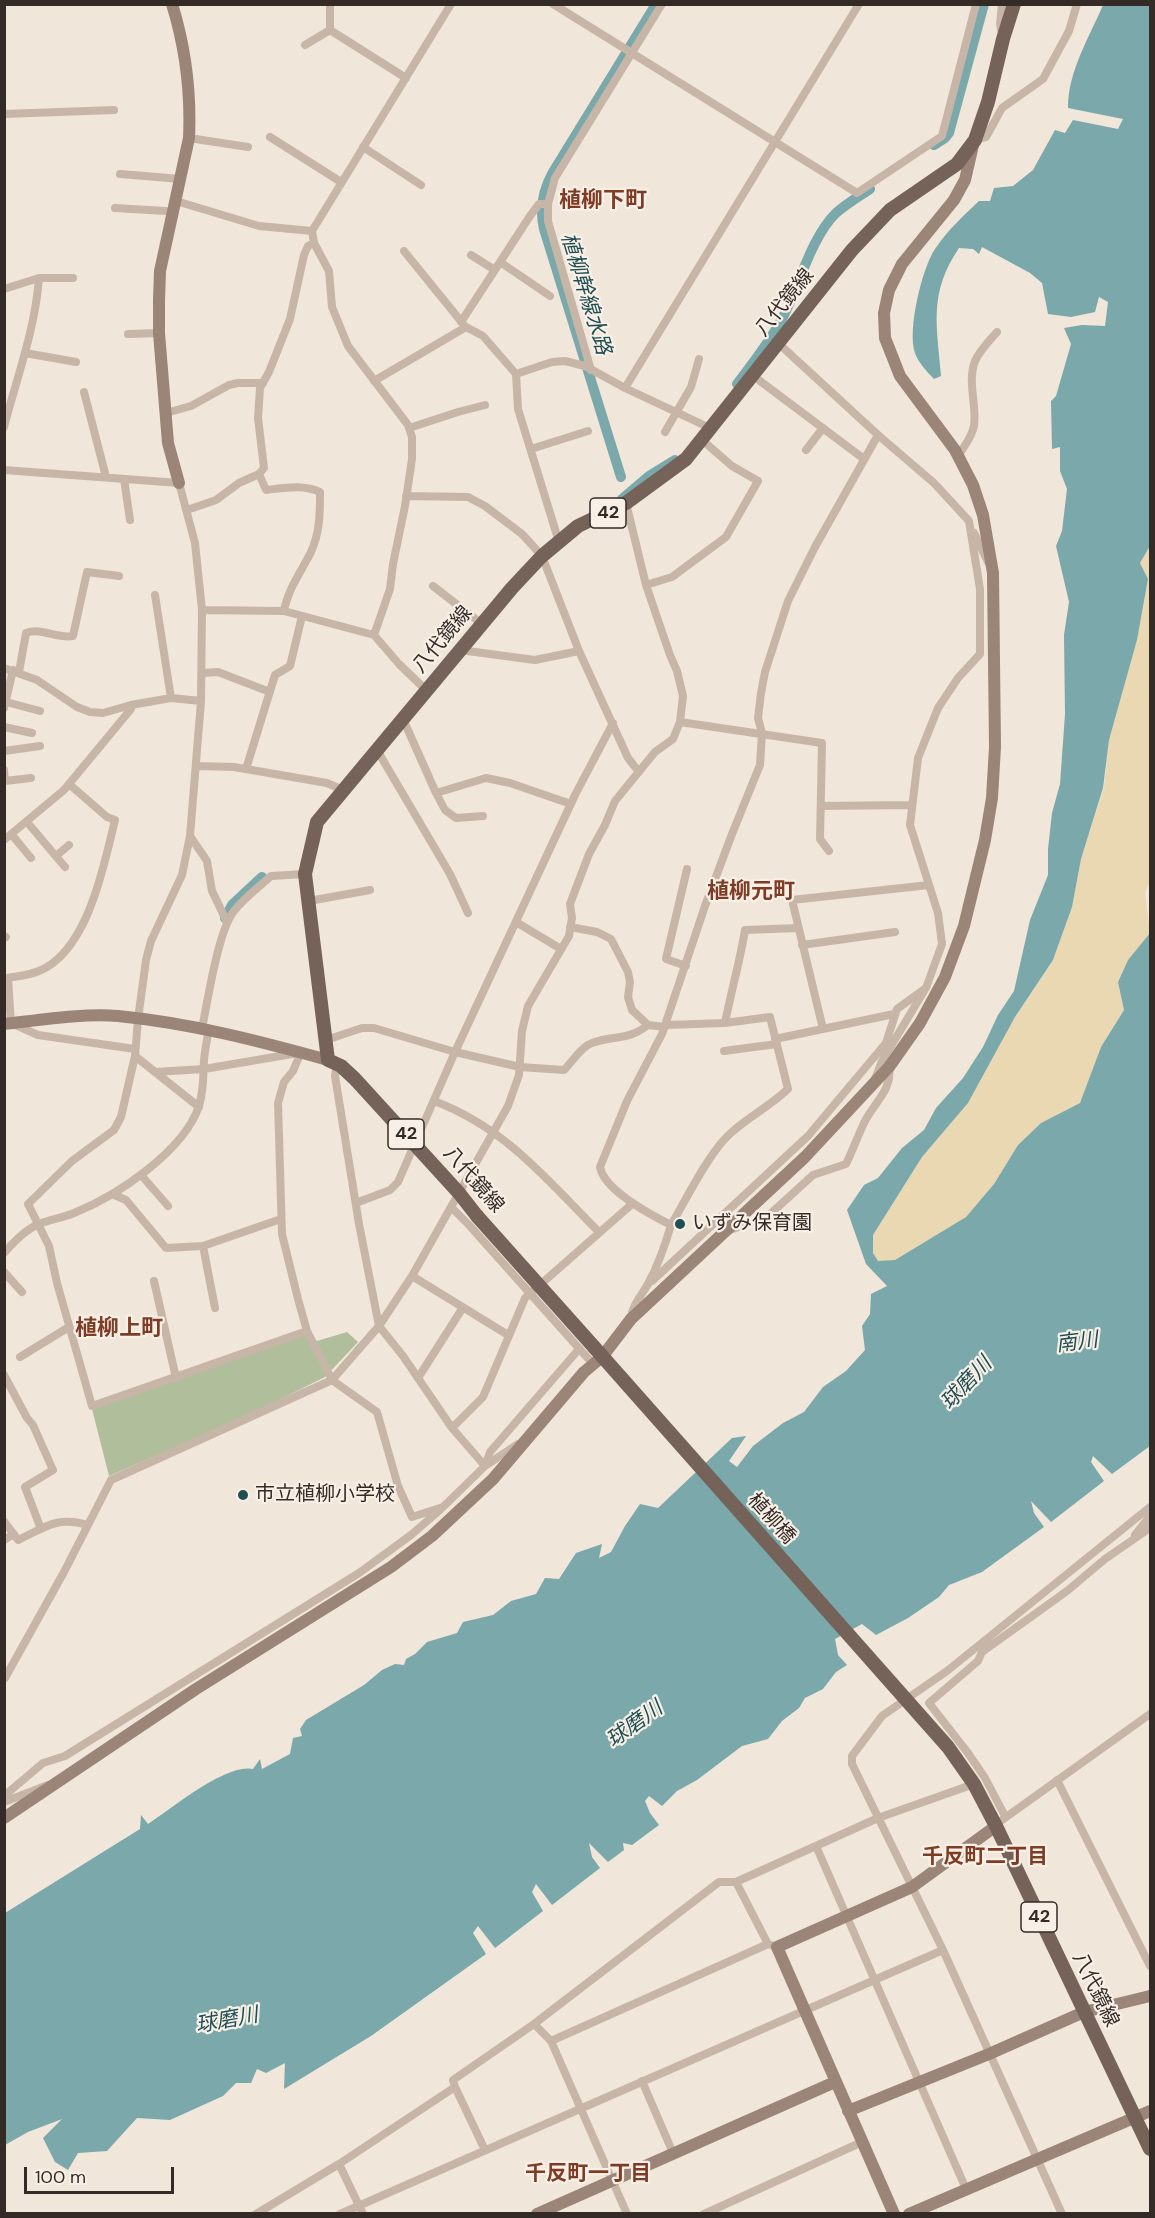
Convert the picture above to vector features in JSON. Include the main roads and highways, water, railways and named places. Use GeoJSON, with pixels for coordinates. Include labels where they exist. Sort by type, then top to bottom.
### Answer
{"type":"FeatureCollection","features":[{"type":"Feature","properties":{"kind":"main road","name":"八代鏡線"},"geometry":{"type":"LineString","coordinates":[[599,1358],[416,1144],[355,1078],[335,1063],[326,1040],[305,874],[317,822],[460,650],[542,556],[578,526],[626,503],[686,459],[852,250],[890,210],[957,164],[975,140],[988,102],[1014,4]]}},
{"type":"Feature","properties":{"kind":"main road","name":"植柳橋"},"geometry":{"type":"LineString","coordinates":[[599,1358],[905,1698]]}},
{"type":"Feature","properties":{"kind":"main road","name":"八代鏡線"},"geometry":{"type":"LineString","coordinates":[[905,1698],[948,1748],[1000,1821],[1084,2012],[1150,2150]]}},
{"type":"Feature","properties":{"kind":"water"},"geometry":{"type":"Polygon","coordinates":[[[1103,5],[1150,5],[1150,546],[1140,563],[1148,579],[1137,640],[1109,740],[1103,788],[1081,859],[1072,907],[1053,960],[1015,1017],[968,1103],[922,1157],[873,1235],[873,1253],[878,1261],[895,1260],[966,1217],[994,1184],[1018,1145],[1041,1123],[1080,1103],[1101,1047],[1124,1010],[1118,982],[1128,960],[1150,933],[1150,1446],[1112,1474],[1093,1456],[1091,1462],[1104,1481],[1051,1522],[1031,1501],[1034,1513],[1044,1527],[982,1572],[949,1585],[939,1597],[908,1618],[876,1635],[862,1624],[835,1639],[838,1655],[847,1665],[836,1672],[823,1689],[805,1698],[799,1708],[782,1721],[768,1739],[742,1746],[697,1780],[677,1791],[662,1806],[649,1796],[645,1801],[659,1825],[632,1845],[623,1843],[624,1850],[608,1862],[589,1843],[592,1857],[600,1868],[552,1905],[536,1884],[532,1892],[543,1911],[495,1948],[478,1926],[473,1933],[486,1954],[371,2036],[284,2089],[285,2063],[266,2073],[257,2069],[251,2083],[236,2083],[223,2096],[170,2120],[137,2118],[107,2151],[78,2153],[68,2170],[55,2162],[43,2138],[62,2119],[28,2132],[5,2145],[5,1913],[140,1829],[141,1815],[148,1824],[184,1798],[228,1773],[253,1769],[260,1759],[262,1769],[290,1754],[293,1738],[302,1736],[300,1729],[306,1720],[364,1685],[382,1670],[395,1664],[404,1665],[406,1659],[427,1642],[457,1633],[463,1622],[493,1615],[511,1601],[536,1594],[545,1578],[559,1579],[576,1553],[602,1544],[599,1558],[611,1552],[640,1504],[658,1508],[732,1438],[746,1436],[729,1461],[737,1467],[753,1446],[783,1423],[804,1412],[823,1387],[846,1371],[865,1350],[862,1326],[870,1314],[871,1294],[887,1286],[866,1264],[847,1210],[864,1185],[878,1178],[902,1148],[924,1130],[936,1108],[963,1078],[983,1047],[998,1015],[1014,991],[1030,920],[1048,875],[1052,813],[1060,784],[1065,714],[1064,635],[1069,602],[1056,546],[1062,531],[1067,489],[1060,471],[1060,447],[1052,449],[1051,401],[1056,396],[1071,344],[1064,328],[1082,325],[1105,326],[1108,302],[1099,297],[1095,312],[1071,317],[1048,314],[1042,283],[1030,273],[982,247],[979,254],[973,249],[959,248],[949,265],[939,295],[937,325],[941,376],[934,379],[920,363],[915,353],[914,315],[925,270],[935,249],[979,201],[990,201],[994,188],[1013,186],[1033,170],[1055,130],[1065,133],[1073,120],[1118,129],[1123,119],[1068,108],[1075,68],[1103,5]]]}},
{"type":"Feature","properties":{"kind":"waterway","name":"植柳幹線水路"},"geometry":{"type":"LineString","coordinates":[[621,477],[544,229],[542,206],[544,192],[553,172],[656,4]]}},
{"type":"Feature","properties":{"kind":"waterway"},"geometry":{"type":"LineString","coordinates":[[934,145],[949,133],[984,4]]}},
{"type":"Feature","properties":{"kind":"waterway"},"geometry":{"type":"LineString","coordinates":[[737,384],[782,319],[812,249],[827,223],[836,213],[870,189]]}},
{"type":"Feature","properties":{"kind":"waterway"},"geometry":{"type":"LineString","coordinates":[[622,499],[649,476],[675,460]]}},
{"type":"Feature","properties":{"kind":"waterway","name":"植柳幹線水路"},"geometry":{"type":"LineString","coordinates":[[225,918],[232,905],[262,877]]}},
{"type":"Feature","properties":{"kind":"place","name":"いずみ保育園"},"geometry":{"type":"Point","coordinates":[680,1224]}},
{"type":"Feature","properties":{"kind":"place","name":"市立植柳小学校"},"geometry":{"type":"Point","coordinates":[243,1495]}},
{"type":"Feature","properties":{"kind":"district","name":"植柳下町"},"geometry":{"type":"Point","coordinates":[603,201]}},
{"type":"Feature","properties":{"kind":"district","name":"植柳元町"},"geometry":{"type":"Point","coordinates":[751,892]}},
{"type":"Feature","properties":{"kind":"district","name":"植柳上町"},"geometry":{"type":"Point","coordinates":[119,1329]}},
{"type":"Feature","properties":{"kind":"district","name":"千反町二丁目"},"geometry":{"type":"Point","coordinates":[985,1857]}},
{"type":"Feature","properties":{"kind":"district","name":"千反町一丁目"},"geometry":{"type":"Point","coordinates":[588,2174]}},
{"type":"Feature","properties":{"kind":"water label","name":"南川"},"geometry":{"type":"Point","coordinates":[1077,1343]}},
{"type":"Feature","properties":{"kind":"water label","name":"球磨川"},"geometry":{"type":"Point","coordinates":[967,1384]}},
{"type":"Feature","properties":{"kind":"water label","name":"球磨川"},"geometry":{"type":"Point","coordinates":[635,1725]}},
{"type":"Feature","properties":{"kind":"water label","name":"球磨川"},"geometry":{"type":"Point","coordinates":[227,2021]}}]}
